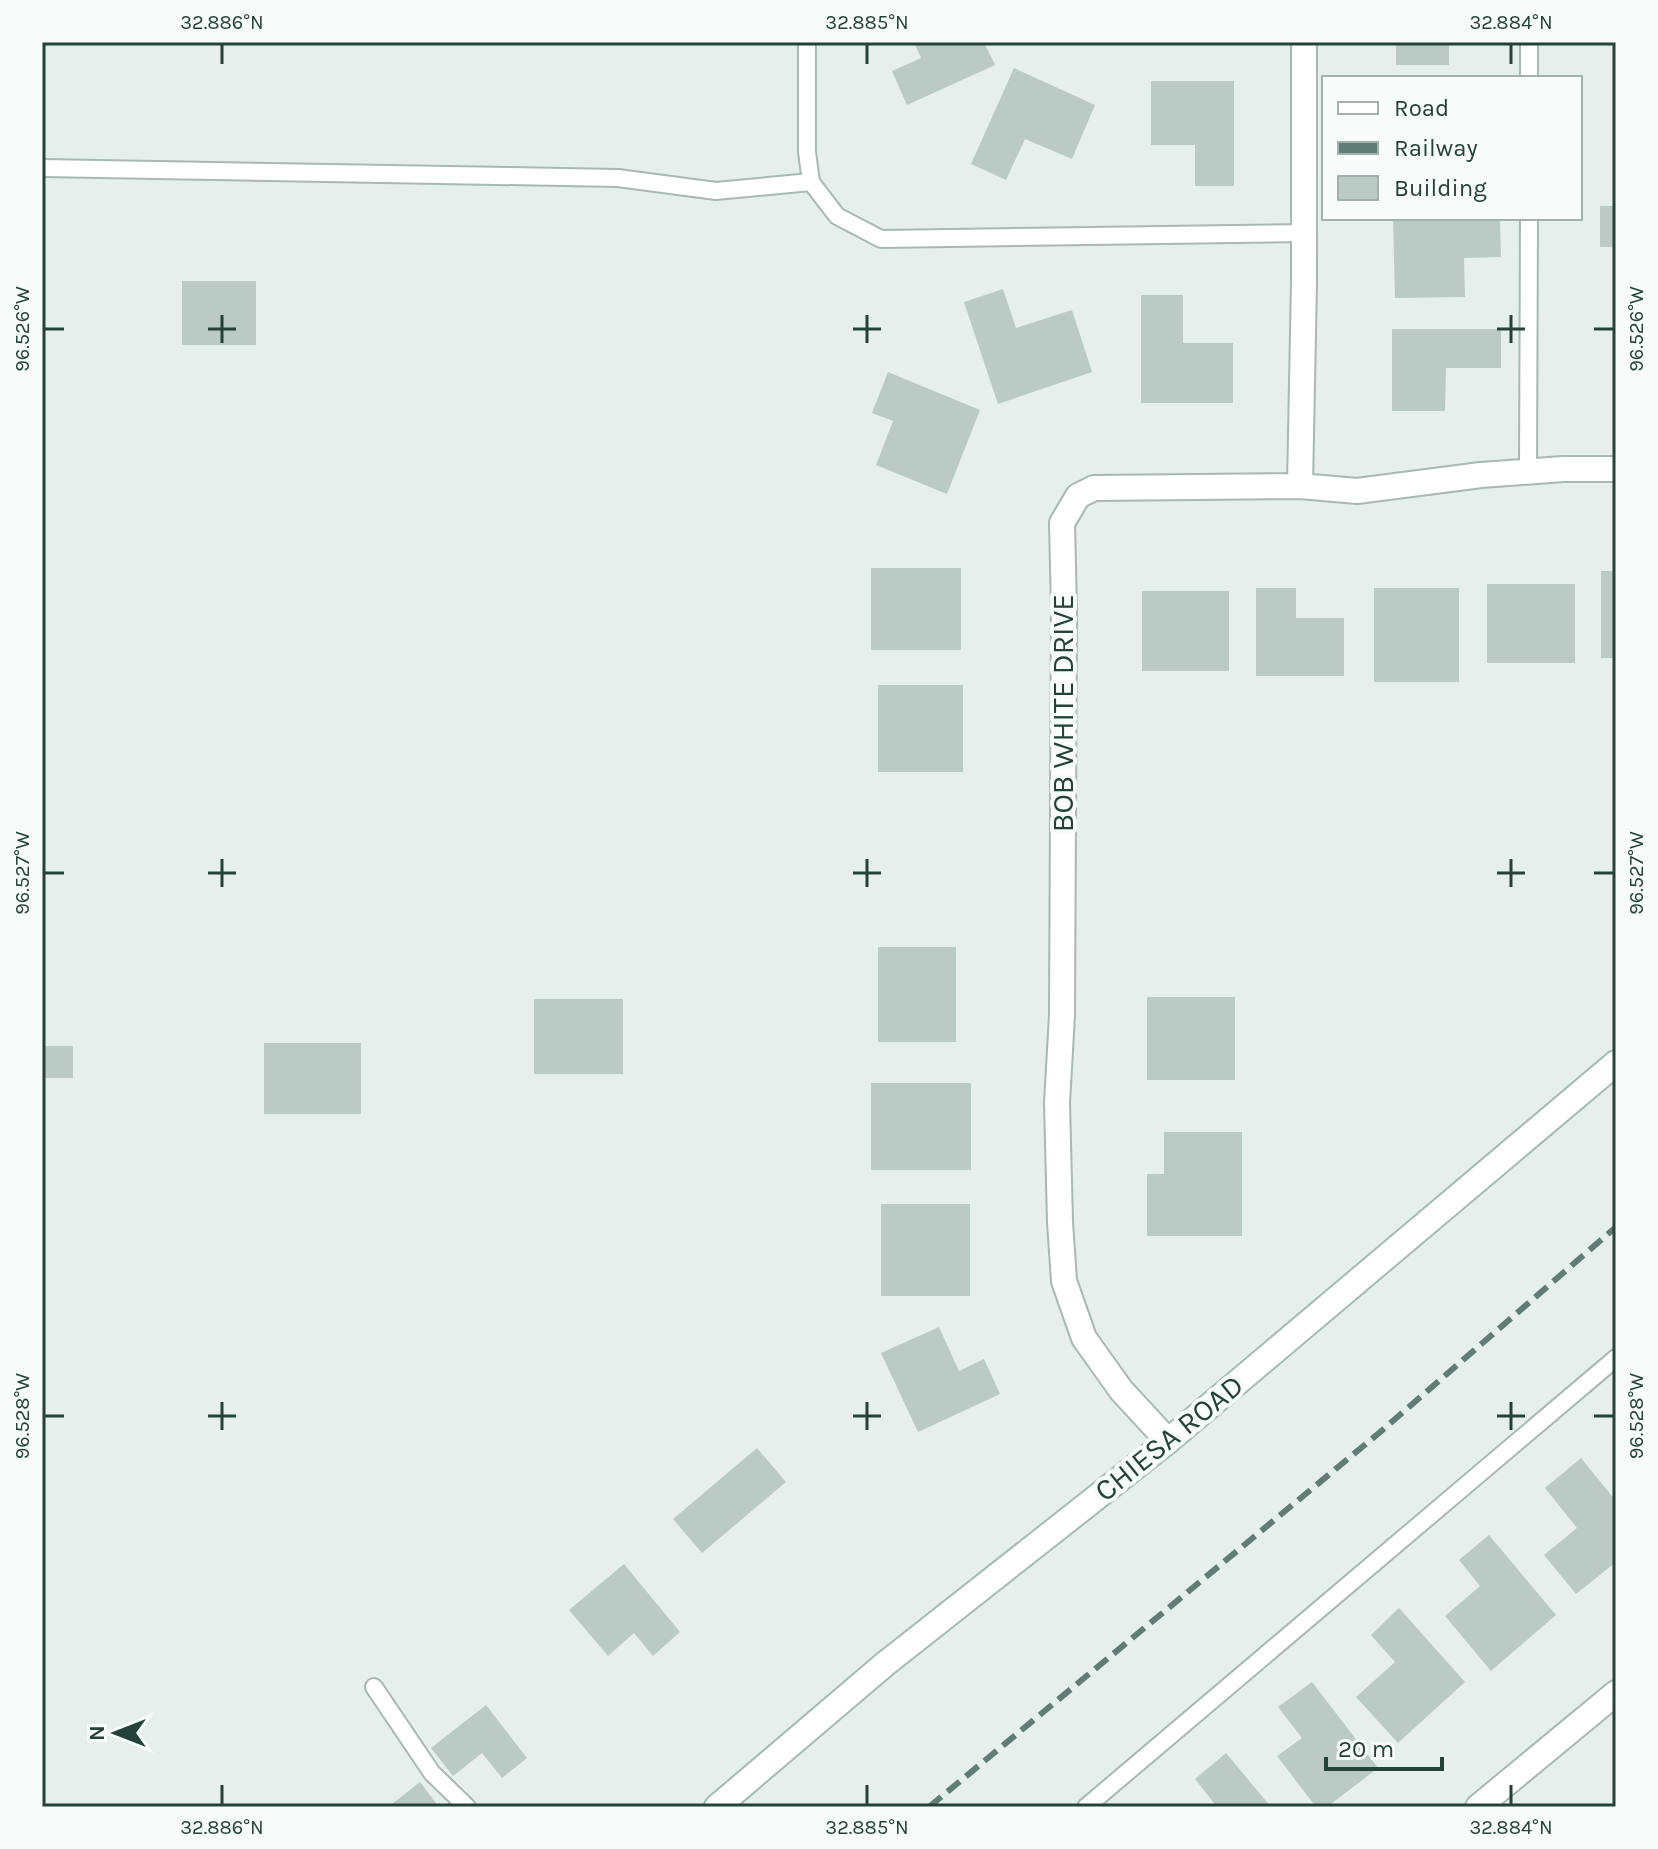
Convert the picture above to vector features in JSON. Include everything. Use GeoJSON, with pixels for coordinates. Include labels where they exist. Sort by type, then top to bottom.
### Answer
{"type":"FeatureCollection","features":[{"type":"Feature","properties":{"kind":"street"},"geometry":{"type":"LineString","coordinates":[[1300,486],[1304,42]]}},
{"type":"Feature","properties":{"kind":"street","name":"BOB WHITE DRIVE"},"geometry":{"type":"LineString","coordinates":[[1168,1441],[1121,1390],[1084,1338],[1064,1281],[1057,1103],[1062,999],[1062,523],[1078,496],[1094,488],[1300,486],[1357,491],[1528,471],[1616,469]]}},
{"type":"Feature","properties":{"kind":"street","name":"CHIESA ROAD"},"geometry":{"type":"LineString","coordinates":[[717,1807],[885,1664],[1168,1441],[1616,1063]]}},
{"type":"Feature","properties":{"kind":"street"},"geometry":{"type":"LineString","coordinates":[[1478,1807],[1616,1693]]}},
{"type":"Feature","properties":{"kind":"lane"},"geometry":{"type":"LineString","coordinates":[[807,42],[807,152],[811,182],[837,216],[881,239],[1304,233]]}},
{"type":"Feature","properties":{"kind":"lane"},"geometry":{"type":"LineString","coordinates":[[1529,42],[1529,76]]}},
{"type":"Feature","properties":{"kind":"lane"},"geometry":{"type":"LineString","coordinates":[[42,168],[618,178],[716,191],[811,182]]}},
{"type":"Feature","properties":{"kind":"lane"},"geometry":{"type":"LineString","coordinates":[[1528,471],[1529,220]]}},
{"type":"Feature","properties":{"kind":"lane"},"geometry":{"type":"LineString","coordinates":[[1086,1807],[1616,1358]]}},
{"type":"Feature","properties":{"kind":"lane"},"geometry":{"type":"LineString","coordinates":[[374,1687],[432,1773],[467,1807]]}},
{"type":"Feature","properties":{"kind":"building"},"geometry":{"type":"Polygon","coordinates":[[[914,42],[984,42],[995,65],[907,105],[892,71],[921,58],[914,42]]]}},
{"type":"Feature","properties":{"kind":"building"},"geometry":{"type":"Polygon","coordinates":[[[1396,42],[1449,42],[1449,65],[1396,65],[1396,42]]]}},
{"type":"Feature","properties":{"kind":"building"},"geometry":{"type":"Polygon","coordinates":[[[1014,68],[1095,105],[1072,159],[1025,139],[1006,180],[971,164],[1014,68]]]}},
{"type":"Feature","properties":{"kind":"building"},"geometry":{"type":"Polygon","coordinates":[[[1151,81],[1234,81],[1234,186],[1195,186],[1195,145],[1151,145],[1151,81]]]}},
{"type":"Feature","properties":{"kind":"building"},"geometry":{"type":"Polygon","coordinates":[[[1613,95],[1616,95],[1616,133],[1613,133],[1613,95]]]}},
{"type":"Feature","properties":{"kind":"building"},"geometry":{"type":"Polygon","coordinates":[[[1600,206],[1616,206],[1616,247],[1600,247],[1600,206]]]}},
{"type":"Feature","properties":{"kind":"building"},"geometry":{"type":"Polygon","coordinates":[[[1393,220],[1500,220],[1501,257],[1464,258],[1465,297],[1395,298],[1393,220]]]}},
{"type":"Feature","properties":{"kind":"building"},"geometry":{"type":"Polygon","coordinates":[[[182,281],[256,281],[256,345],[182,345],[182,281]]]}},
{"type":"Feature","properties":{"kind":"building"},"geometry":{"type":"Polygon","coordinates":[[[1003,289],[1016,328],[1072,310],[1092,372],[998,404],[964,302],[1003,289]]]}},
{"type":"Feature","properties":{"kind":"building"},"geometry":{"type":"Polygon","coordinates":[[[1141,295],[1183,295],[1183,343],[1233,343],[1233,403],[1141,403],[1141,295]]]}},
{"type":"Feature","properties":{"kind":"building"},"geometry":{"type":"Polygon","coordinates":[[[1392,329],[1501,329],[1501,368],[1446,368],[1445,411],[1392,411],[1392,329]]]}},
{"type":"Feature","properties":{"kind":"building"},"geometry":{"type":"Polygon","coordinates":[[[888,372],[980,410],[947,494],[876,465],[893,421],[872,413],[888,372]]]}},
{"type":"Feature","properties":{"kind":"building"},"geometry":{"type":"Polygon","coordinates":[[[871,568],[961,568],[961,650],[871,650],[871,568]]]}},
{"type":"Feature","properties":{"kind":"building"},"geometry":{"type":"Polygon","coordinates":[[[1601,571],[1616,571],[1616,658],[1601,658],[1601,571]]]}},
{"type":"Feature","properties":{"kind":"building"},"geometry":{"type":"Polygon","coordinates":[[[1487,584],[1575,584],[1575,663],[1487,663],[1487,584]]]}},
{"type":"Feature","properties":{"kind":"building"},"geometry":{"type":"Polygon","coordinates":[[[1256,588],[1296,588],[1296,618],[1344,618],[1344,676],[1256,676],[1256,588]]]}},
{"type":"Feature","properties":{"kind":"building"},"geometry":{"type":"Polygon","coordinates":[[[1374,588],[1459,588],[1459,682],[1374,682],[1374,588]]]}},
{"type":"Feature","properties":{"kind":"building"},"geometry":{"type":"Polygon","coordinates":[[[1142,591],[1229,591],[1229,671],[1142,671],[1142,591]]]}},
{"type":"Feature","properties":{"kind":"building"},"geometry":{"type":"Polygon","coordinates":[[[878,685],[963,685],[963,772],[878,772],[878,685]]]}},
{"type":"Feature","properties":{"kind":"building"},"geometry":{"type":"Polygon","coordinates":[[[878,947],[956,947],[956,1042],[878,1042],[878,947]]]}},
{"type":"Feature","properties":{"kind":"building"},"geometry":{"type":"Polygon","coordinates":[[[1147,997],[1235,997],[1235,1080],[1147,1080],[1147,997]]]}},
{"type":"Feature","properties":{"kind":"building"},"geometry":{"type":"Polygon","coordinates":[[[534,999],[623,999],[623,1074],[534,1074],[534,999]]]}},
{"type":"Feature","properties":{"kind":"building"},"geometry":{"type":"Polygon","coordinates":[[[264,1043],[361,1043],[361,1114],[264,1114],[264,1043]]]}},
{"type":"Feature","properties":{"kind":"building"},"geometry":{"type":"Polygon","coordinates":[[[42,1046],[73,1046],[73,1078],[42,1078],[42,1046]]]}},
{"type":"Feature","properties":{"kind":"building"},"geometry":{"type":"Polygon","coordinates":[[[871,1083],[971,1083],[971,1170],[871,1170],[871,1083]]]}},
{"type":"Feature","properties":{"kind":"building"},"geometry":{"type":"Polygon","coordinates":[[[1164,1132],[1242,1132],[1242,1236],[1147,1236],[1147,1174],[1164,1174],[1164,1132]]]}},
{"type":"Feature","properties":{"kind":"building"},"geometry":{"type":"Polygon","coordinates":[[[881,1204],[970,1204],[970,1296],[881,1296],[881,1204]]]}},
{"type":"Feature","properties":{"kind":"building"},"geometry":{"type":"Polygon","coordinates":[[[939,1327],[959,1371],[984,1359],[1000,1394],[918,1432],[881,1353],[939,1327]]]}},
{"type":"Feature","properties":{"kind":"building"},"geometry":{"type":"Polygon","coordinates":[[[757,1448],[786,1482],[702,1553],[673,1519],[757,1448]]]}},
{"type":"Feature","properties":{"kind":"building"},"geometry":{"type":"Polygon","coordinates":[[[1581,1458],[1616,1501],[1616,1562],[1576,1594],[1544,1555],[1577,1528],[1545,1488],[1581,1458]]]}},
{"type":"Feature","properties":{"kind":"building"},"geometry":{"type":"Polygon","coordinates":[[[1489,1535],[1556,1615],[1491,1671],[1445,1616],[1480,1586],[1459,1560],[1489,1535]]]}},
{"type":"Feature","properties":{"kind":"building"},"geometry":{"type":"Polygon","coordinates":[[[624,1564],[680,1632],[653,1656],[634,1633],[608,1656],[569,1610],[624,1564]]]}},
{"type":"Feature","properties":{"kind":"building"},"geometry":{"type":"Polygon","coordinates":[[[1399,1608],[1465,1682],[1398,1743],[1356,1697],[1395,1662],[1371,1635],[1399,1608]]]}},
{"type":"Feature","properties":{"kind":"building"},"geometry":{"type":"Polygon","coordinates":[[[1312,1682],[1378,1768],[1327,1807],[1316,1807],[1277,1756],[1302,1738],[1278,1707],[1312,1682]]]}},
{"type":"Feature","properties":{"kind":"building"},"geometry":{"type":"Polygon","coordinates":[[[486,1705],[527,1758],[502,1778],[482,1753],[453,1776],[431,1748],[486,1705]]]}},
{"type":"Feature","properties":{"kind":"building"},"geometry":{"type":"Polygon","coordinates":[[[1226,1753],[1271,1807],[1217,1807],[1195,1779],[1226,1753]]]}},
{"type":"Feature","properties":{"kind":"building"},"geometry":{"type":"Polygon","coordinates":[[[420,1782],[439,1807],[388,1807],[420,1782]]]}},
{"type":"Feature","properties":{"kind":"railway"},"geometry":{"type":"LineString","coordinates":[[929,1807],[1379,1433],[1616,1227]]}}]}
